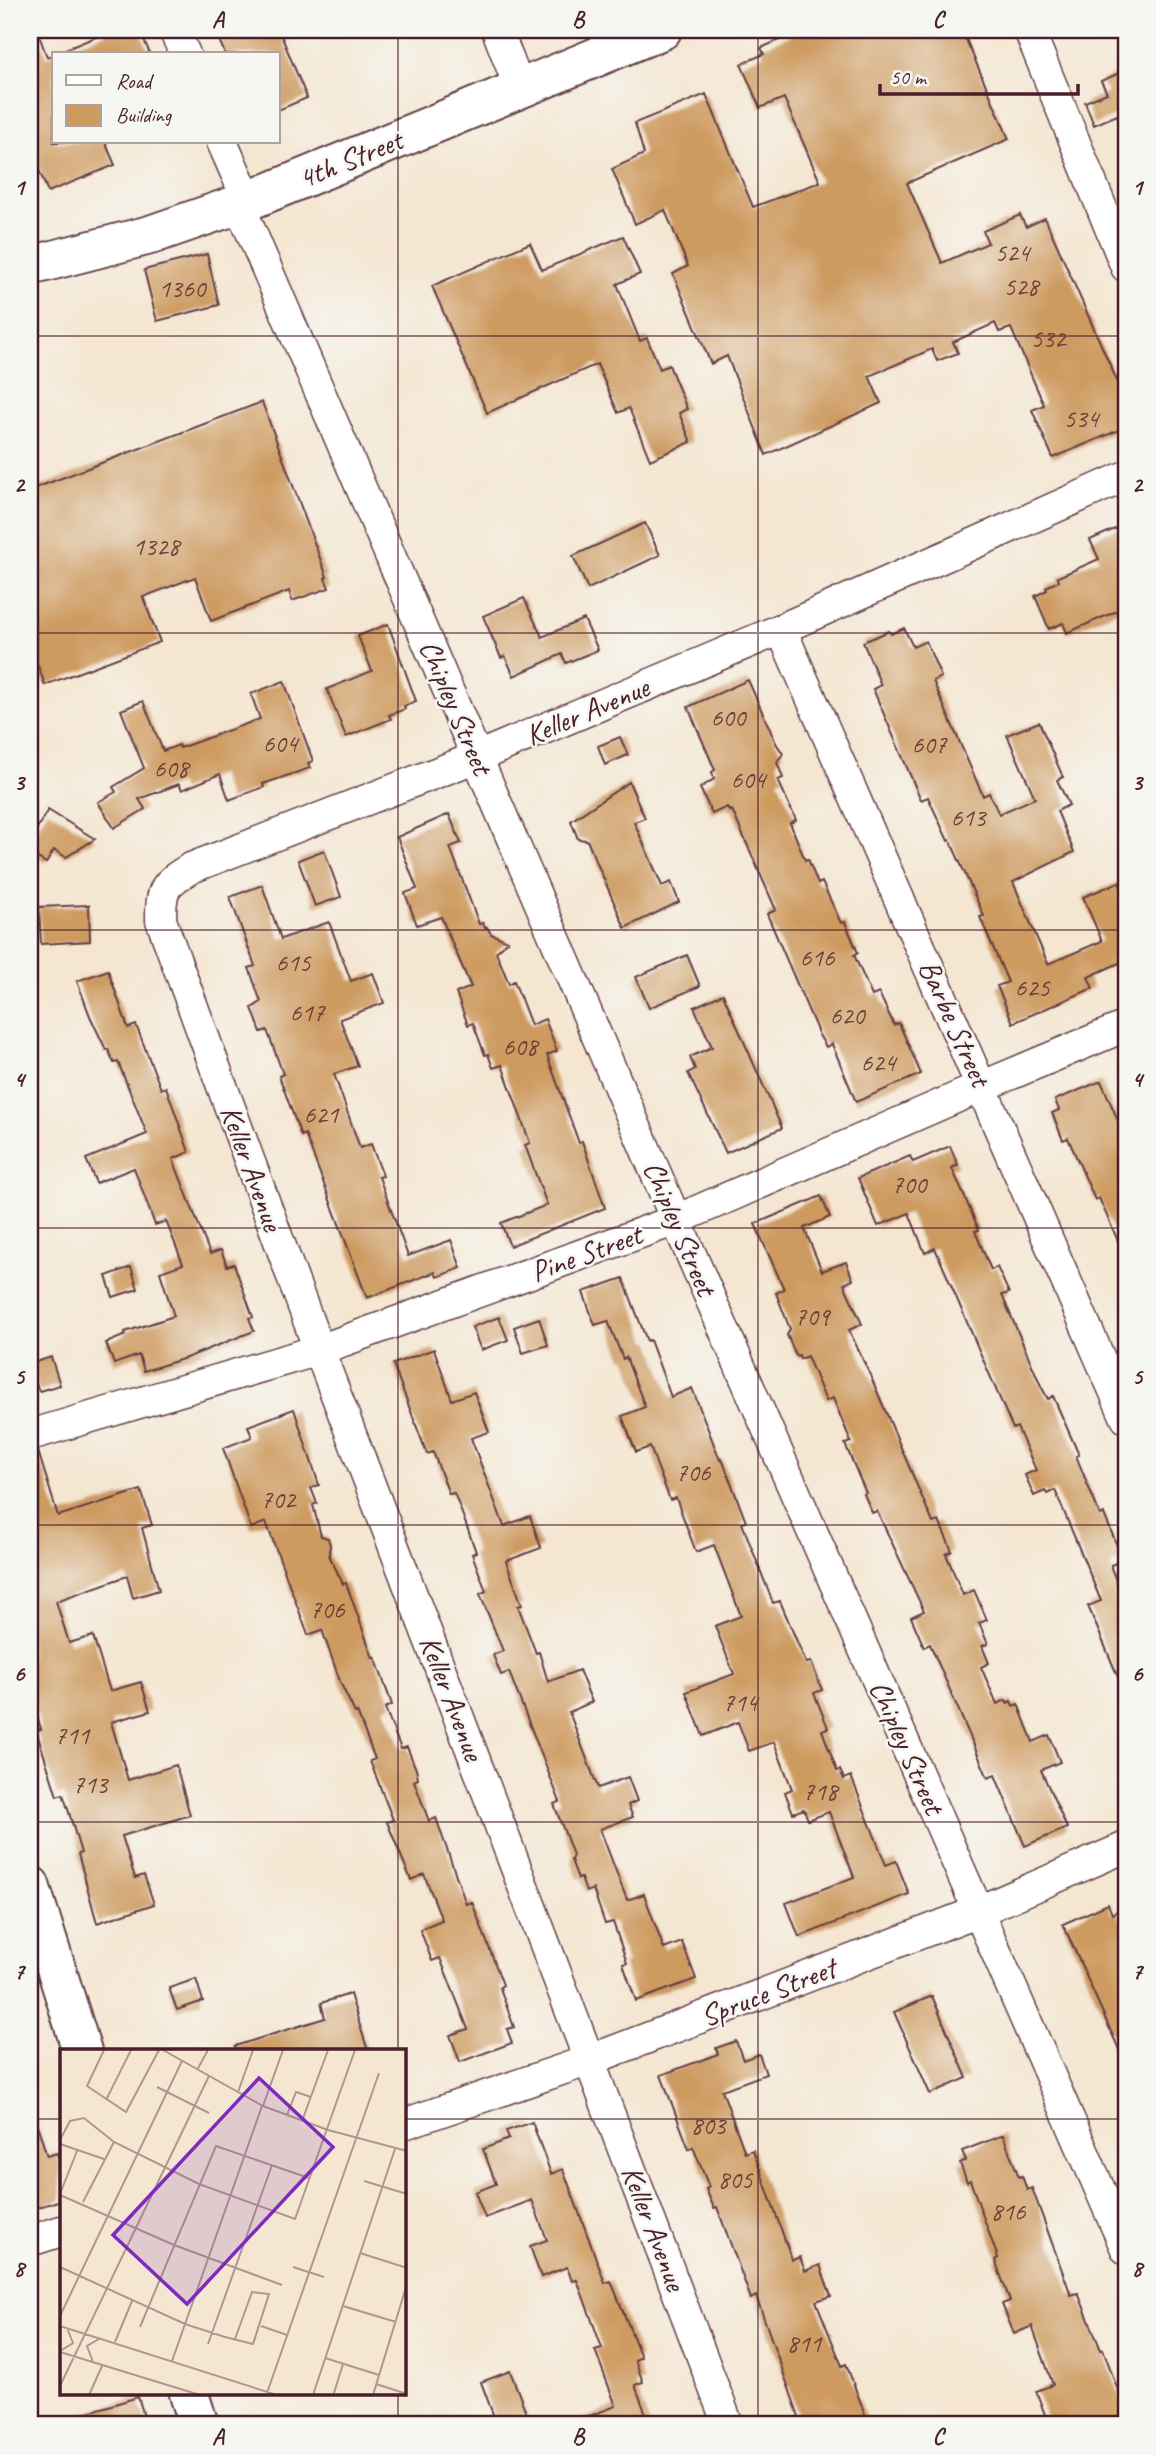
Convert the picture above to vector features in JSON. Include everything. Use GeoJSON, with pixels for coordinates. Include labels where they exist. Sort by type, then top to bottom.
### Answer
{"type":"FeatureCollection","features":[{"type":"Feature","properties":{"kind":"main road","name":"4th Street"},"geometry":{"type":"LineString","coordinates":[[30,266],[150,235],[243,202],[662,30]]}},
{"type":"Feature","properties":{"kind":"main road"},"geometry":{"type":"LineString","coordinates":[[30,1885],[81,2049]]}},
{"type":"Feature","properties":{"kind":"main road"},"geometry":{"type":"LineString","coordinates":[[190,2396],[199,2425]]}},
{"type":"Feature","properties":{"kind":"street"},"geometry":{"type":"LineString","coordinates":[[174,30],[183,52]]}},
{"type":"Feature","properties":{"kind":"street"},"geometry":{"type":"LineString","coordinates":[[497,30],[520,89]]}},
{"type":"Feature","properties":{"kind":"street"},"geometry":{"type":"LineString","coordinates":[[1029,30],[1126,267]]}},
{"type":"Feature","properties":{"kind":"street","name":"Chipley Street"},"geometry":{"type":"LineString","coordinates":[[223,144],[243,202],[477,757],[676,1220],[1126,2249]]}},
{"type":"Feature","properties":{"kind":"street","name":"Keller Avenue"},"geometry":{"type":"LineString","coordinates":[[728,2425],[319,1350],[161,920],[161,898],[169,881],[191,867],[477,757],[781,629],[1126,475]]}},
{"type":"Feature","properties":{"kind":"street","name":"Barbe Street"},"geometry":{"type":"LineString","coordinates":[[781,629],[1126,1418]]}},
{"type":"Feature","properties":{"kind":"street","name":"Pine Street"},"geometry":{"type":"LineString","coordinates":[[30,1435],[319,1350],[676,1220],[1126,1026]]}},
{"type":"Feature","properties":{"kind":"street","name":"Spruce Street"},"geometry":{"type":"LineString","coordinates":[[406,2123],[590,2060],[979,1911],[1126,1846]]}},
{"type":"Feature","properties":{"kind":"street"},"geometry":{"type":"LineString","coordinates":[[30,2241],[60,2231]]}},
{"type":"Feature","properties":{"kind":"building"},"geometry":{"type":"Polygon","coordinates":[[[30,30],[37,30],[47,57],[52,55],[52,144],[106,144],[115,165],[48,192],[38,168],[30,171],[30,30]]]}},
{"type":"Feature","properties":{"kind":"building"},"geometry":{"type":"Polygon","coordinates":[[[113,30],[140,30],[149,52],[59,52],[113,30]]]}},
{"type":"Feature","properties":{"kind":"building"},"geometry":{"type":"Polygon","coordinates":[[[215,30],[279,30],[307,98],[280,109],[280,52],[224,52],[215,30]]]}},
{"type":"Feature","properties":{"kind":"building"},"geometry":{"type":"Polygon","coordinates":[[[802,30],[962,30],[1009,139],[907,183],[942,263],[988,243],[983,231],[1020,215],[1026,227],[1045,218],[1126,401],[1126,427],[1053,458],[1032,410],[1044,405],[1011,328],[999,332],[995,323],[953,342],[958,353],[937,361],[932,349],[869,376],[881,403],[766,455],[727,356],[711,364],[673,274],[688,266],[665,210],[635,224],[612,169],[644,154],[635,123],[706,94],[753,207],[820,182],[784,98],[760,108],[741,64],[764,54],[761,48],[802,30]]]}},
{"type":"Feature","properties":{"kind":"building"},"geometry":{"type":"Polygon","coordinates":[[[1126,70],[1126,136],[1117,115],[1094,125],[1085,102],[1107,93],[1101,81],[1126,70]]]}},
{"type":"Feature","properties":{"kind":"building"},"geometry":{"type":"Polygon","coordinates":[[[623,236],[640,274],[617,284],[640,341],[647,338],[660,369],[669,365],[687,409],[679,413],[691,442],[650,460],[629,408],[618,413],[597,364],[487,413],[432,286],[530,243],[542,270],[623,236]]]}},
{"type":"Feature","properties":{"kind":"building"},"geometry":{"type":"Polygon","coordinates":[[[207,254],[219,305],[157,321],[144,270],[207,254]]]}},
{"type":"Feature","properties":{"kind":"building"},"geometry":{"type":"Polygon","coordinates":[[[262,402],[329,588],[292,601],[289,591],[211,621],[195,577],[143,597],[160,642],[45,685],[30,644],[30,490],[262,402]]]}},
{"type":"Feature","properties":{"kind":"building"},"geometry":{"type":"Polygon","coordinates":[[[645,523],[660,555],[588,589],[573,556],[645,523]]]}},
{"type":"Feature","properties":{"kind":"building"},"geometry":{"type":"Polygon","coordinates":[[[1126,524],[1126,607],[1067,633],[1063,623],[1049,629],[1035,596],[1059,581],[1058,577],[1099,559],[1090,540],[1126,524]]]}},
{"type":"Feature","properties":{"kind":"building"},"geometry":{"type":"Polygon","coordinates":[[[524,598],[542,637],[584,619],[598,650],[566,663],[562,654],[514,676],[505,656],[501,658],[483,616],[524,598]]]}},
{"type":"Feature","properties":{"kind":"building"},"geometry":{"type":"Polygon","coordinates":[[[388,624],[416,701],[389,715],[391,719],[346,737],[327,689],[372,671],[358,636],[388,624]]]}},
{"type":"Feature","properties":{"kind":"building"},"geometry":{"type":"Polygon","coordinates":[[[904,628],[913,647],[926,641],[941,677],[933,681],[983,796],[989,793],[999,814],[1035,798],[1007,735],[1039,722],[1063,777],[1057,780],[1069,805],[1057,811],[1074,852],[1013,882],[1048,964],[1102,941],[1083,897],[1119,882],[1126,900],[1126,960],[1088,977],[1093,988],[1013,1023],[997,986],[1008,982],[980,917],[984,916],[928,797],[921,800],[873,689],[881,685],[863,642],[904,628]]]}},
{"type":"Feature","properties":{"kind":"building"},"geometry":{"type":"Polygon","coordinates":[[[748,680],[783,754],[777,762],[783,778],[778,780],[796,820],[790,823],[805,860],[808,859],[818,884],[822,882],[841,923],[845,922],[858,953],[854,955],[872,996],[879,993],[894,1025],[899,1023],[921,1074],[856,1102],[832,1044],[826,1047],[819,1035],[767,914],[776,910],[732,810],[729,811],[727,807],[712,814],[700,788],[714,779],[712,772],[715,770],[688,707],[748,680]]]}},
{"type":"Feature","properties":{"kind":"building"},"geometry":{"type":"Polygon","coordinates":[[[284,681],[313,761],[308,763],[310,768],[263,784],[264,787],[229,800],[220,774],[182,790],[179,784],[139,799],[145,809],[114,828],[98,802],[116,792],[113,787],[144,768],[121,710],[143,701],[163,751],[179,745],[180,748],[260,719],[251,694],[284,681]]]}},
{"type":"Feature","properties":{"kind":"building"},"geometry":{"type":"Polygon","coordinates":[[[620,737],[628,755],[605,765],[598,746],[620,737]]]}},
{"type":"Feature","properties":{"kind":"building"},"geometry":{"type":"Polygon","coordinates":[[[629,782],[645,818],[634,822],[662,886],[671,882],[679,902],[625,928],[587,840],[578,839],[571,821],[629,782]]]}},
{"type":"Feature","properties":{"kind":"building"},"geometry":{"type":"Polygon","coordinates":[[[48,810],[95,839],[66,857],[54,850],[46,863],[30,853],[30,840],[48,810]]]}},
{"type":"Feature","properties":{"kind":"building"},"geometry":{"type":"Polygon","coordinates":[[[449,814],[461,843],[450,847],[479,924],[483,923],[491,934],[508,941],[496,952],[509,984],[514,981],[531,1025],[545,1019],[557,1051],[547,1055],[579,1143],[582,1141],[605,1208],[510,1246],[501,1223],[547,1205],[525,1145],[530,1143],[502,1065],[493,1068],[473,1023],[468,1025],[456,993],[471,987],[441,917],[417,925],[405,893],[417,889],[397,837],[449,814]]]}},
{"type":"Feature","properties":{"kind":"building"},"geometry":{"type":"Polygon","coordinates":[[[324,850],[341,897],[315,906],[298,860],[324,850]]]}},
{"type":"Feature","properties":{"kind":"building"},"geometry":{"type":"Polygon","coordinates":[[[262,885],[281,939],[329,922],[351,981],[373,973],[384,1003],[340,1019],[358,1066],[334,1074],[360,1148],[371,1144],[383,1176],[379,1177],[408,1256],[451,1240],[461,1268],[437,1277],[435,1272],[367,1298],[305,1134],[301,1136],[279,1076],[283,1074],[267,1030],[261,1032],[252,1008],[261,1002],[249,968],[255,966],[230,897],[262,885]]]}},
{"type":"Feature","properties":{"kind":"building"},"geometry":{"type":"Polygon","coordinates":[[[89,905],[90,941],[41,944],[39,907],[89,905]]]}},
{"type":"Feature","properties":{"kind":"building"},"geometry":{"type":"Polygon","coordinates":[[[687,955],[700,986],[649,1008],[636,977],[687,955]]]}},
{"type":"Feature","properties":{"kind":"building"},"geometry":{"type":"Polygon","coordinates":[[[108,970],[128,1028],[136,1025],[161,1089],[166,1087],[189,1152],[173,1159],[210,1254],[221,1250],[227,1266],[234,1264],[253,1317],[249,1318],[254,1331],[186,1358],[144,1371],[139,1355],[114,1364],[106,1343],[126,1335],[125,1332],[174,1316],[160,1272],[183,1264],[166,1221],[155,1225],[134,1168],[96,1183],[86,1159],[147,1134],[118,1062],[114,1063],[108,1049],[106,1050],[77,981],[108,970]]]}},
{"type":"Feature","properties":{"kind":"building"},"geometry":{"type":"Polygon","coordinates":[[[723,994],[782,1128],[726,1153],[688,1073],[695,1069],[690,1057],[712,1047],[694,1007],[723,994]]]}},
{"type":"Feature","properties":{"kind":"building"},"geometry":{"type":"Polygon","coordinates":[[[1101,1081],[1126,1139],[1126,1259],[1099,1198],[1095,1200],[1068,1138],[1063,1140],[1052,1113],[1059,1110],[1055,1100],[1101,1081]]]}},
{"type":"Feature","properties":{"kind":"building"},"geometry":{"type":"Polygon","coordinates":[[[950,1146],[958,1165],[952,1168],[979,1230],[975,1231],[991,1270],[997,1267],[1009,1293],[1002,1295],[1041,1386],[1048,1399],[1053,1396],[1079,1455],[1076,1456],[1100,1515],[1104,1514],[1123,1560],[1111,1565],[1111,1568],[1126,1604],[1126,1696],[1088,1606],[1101,1601],[1055,1490],[1034,1496],[1025,1475],[1036,1470],[1017,1427],[1013,1429],[935,1248],[925,1253],[909,1213],[878,1226],[858,1178],[910,1156],[913,1162],[950,1146]]]}},
{"type":"Feature","properties":{"kind":"building"},"geometry":{"type":"Polygon","coordinates":[[[821,1196],[830,1217],[804,1228],[822,1271],[846,1262],[853,1280],[844,1284],[862,1324],[849,1330],[933,1523],[939,1521],[952,1551],[946,1554],[963,1595],[974,1590],[987,1620],[979,1623],[988,1644],[982,1646],[989,1663],[981,1667],[997,1704],[1006,1700],[1007,1703],[1011,1701],[1013,1706],[1018,1704],[1033,1742],[1049,1735],[1060,1762],[1041,1770],[1067,1828],[1025,1846],[995,1775],[988,1778],[930,1644],[924,1647],[911,1617],[924,1611],[877,1511],[872,1513],[845,1444],[851,1442],[833,1398],[826,1401],[807,1356],[800,1359],[799,1355],[796,1356],[787,1335],[790,1329],[776,1293],[784,1289],[755,1224],[821,1196]]]}},
{"type":"Feature","properties":{"kind":"building"},"geometry":{"type":"Polygon","coordinates":[[[131,1267],[138,1289],[113,1297],[106,1276],[131,1267]]]}},
{"type":"Feature","properties":{"kind":"building"},"geometry":{"type":"Polygon","coordinates":[[[623,1278],[671,1397],[692,1388],[746,1522],[742,1523],[773,1603],[780,1601],[806,1663],[811,1662],[822,1690],[814,1693],[828,1728],[822,1730],[837,1771],[840,1770],[844,1779],[851,1776],[886,1865],[896,1861],[909,1894],[799,1937],[786,1903],[854,1877],[829,1812],[808,1820],[804,1809],[793,1813],[785,1792],[792,1789],[774,1742],[749,1751],[738,1722],[703,1736],[686,1692],[734,1674],[715,1626],[741,1616],[714,1545],[696,1552],[676,1498],[670,1500],[650,1447],[636,1452],[622,1416],[645,1407],[626,1357],[623,1359],[608,1321],[595,1325],[583,1292],[623,1278]]]}},
{"type":"Feature","properties":{"kind":"building"},"geometry":{"type":"Polygon","coordinates":[[[499,1317],[508,1340],[481,1350],[472,1327],[499,1317]]]}},
{"type":"Feature","properties":{"kind":"building"},"geometry":{"type":"Polygon","coordinates":[[[539,1318],[548,1345],[523,1353],[514,1327],[539,1318]]]}},
{"type":"Feature","properties":{"kind":"building"},"geometry":{"type":"Polygon","coordinates":[[[434,1349],[452,1400],[474,1392],[489,1432],[471,1438],[504,1526],[530,1516],[541,1548],[506,1561],[522,1605],[518,1606],[536,1653],[539,1652],[548,1682],[579,1670],[592,1702],[569,1712],[598,1788],[628,1777],[637,1801],[628,1805],[633,1817],[600,1829],[627,1900],[644,1894],[664,1949],[682,1942],[696,1979],[636,2001],[623,1964],[627,1963],[613,1922],[605,1924],[593,1889],[586,1892],[581,1878],[578,1879],[571,1860],[573,1855],[554,1804],[560,1802],[509,1672],[501,1675],[493,1655],[503,1651],[480,1594],[486,1591],[472,1554],[476,1552],[460,1508],[454,1493],[449,1494],[433,1452],[427,1454],[393,1364],[434,1349]]]}},
{"type":"Feature","properties":{"kind":"building"},"geometry":{"type":"Polygon","coordinates":[[[51,1357],[60,1385],[39,1391],[36,1384],[30,1386],[30,1364],[51,1357]]]}},
{"type":"Feature","properties":{"kind":"building"},"geometry":{"type":"Polygon","coordinates":[[[294,1409],[319,1485],[311,1488],[317,1503],[313,1505],[321,1536],[328,1538],[329,1555],[343,1584],[346,1583],[373,1658],[375,1657],[392,1705],[385,1708],[401,1749],[407,1747],[416,1769],[418,1779],[414,1781],[429,1821],[436,1818],[466,1904],[472,1902],[503,1985],[500,1987],[501,1991],[514,2027],[507,2029],[512,2043],[460,2062],[450,2035],[468,2029],[440,1958],[432,1961],[420,1929],[442,1920],[424,1874],[411,1880],[387,1822],[393,1820],[370,1761],[375,1759],[357,1712],[355,1713],[341,1684],[322,1630],[308,1635],[266,1522],[251,1528],[223,1448],[252,1437],[248,1426],[294,1409]]]}},
{"type":"Feature","properties":{"kind":"building"},"geometry":{"type":"Polygon","coordinates":[[[38,1451],[58,1516],[141,1490],[152,1525],[142,1528],[159,1590],[133,1598],[127,1576],[56,1601],[69,1643],[93,1636],[110,1691],[141,1682],[150,1711],[111,1722],[128,1780],[176,1765],[190,1815],[122,1836],[135,1878],[144,1875],[154,1904],[97,1923],[68,1809],[63,1794],[57,1796],[36,1730],[41,1729],[30,1692],[30,1452],[38,1451]]]}},
{"type":"Feature","properties":{"kind":"building"},"geometry":{"type":"Polygon","coordinates":[[[1108,1904],[1112,1914],[1117,1911],[1126,1932],[1126,2065],[1063,1924],[1108,1904]]]}},
{"type":"Feature","properties":{"kind":"building"},"geometry":{"type":"Polygon","coordinates":[[[196,1979],[203,2001],[177,2010],[169,1988],[196,1979]]]}},
{"type":"Feature","properties":{"kind":"building"},"geometry":{"type":"Polygon","coordinates":[[[350,1994],[367,2049],[236,2049],[235,2046],[325,2018],[321,2003],[350,1994]]]}},
{"type":"Feature","properties":{"kind":"building"},"geometry":{"type":"Polygon","coordinates":[[[932,1996],[967,2078],[930,2094],[894,2012],[932,1996]]]}},
{"type":"Feature","properties":{"kind":"building"},"geometry":{"type":"Polygon","coordinates":[[[736,2041],[743,2060],[759,2054],[766,2074],[722,2090],[745,2153],[753,2150],[792,2260],[800,2257],[805,2271],[820,2265],[831,2296],[816,2301],[842,2366],[846,2364],[869,2425],[802,2425],[756,2296],[751,2299],[717,2207],[714,2208],[706,2189],[709,2187],[693,2147],[689,2149],[661,2075],[718,2054],[716,2048],[736,2041]]]}},
{"type":"Feature","properties":{"kind":"building"},"geometry":{"type":"Polygon","coordinates":[[[35,2118],[47,2156],[57,2153],[60,2163],[60,2200],[30,2210],[30,2119],[35,2118]]]}},
{"type":"Feature","properties":{"kind":"building"},"geometry":{"type":"Polygon","coordinates":[[[532,2122],[551,2174],[563,2169],[605,2283],[611,2281],[641,2357],[635,2360],[643,2382],[635,2385],[650,2425],[572,2425],[571,2423],[616,2406],[595,2350],[602,2348],[577,2280],[572,2281],[567,2267],[541,2277],[530,2246],[547,2240],[532,2200],[485,2218],[475,2192],[496,2184],[483,2149],[509,2139],[506,2131],[532,2122]]]}},
{"type":"Feature","properties":{"kind":"building"},"geometry":{"type":"Polygon","coordinates":[[[1003,2135],[1019,2177],[1022,2176],[1027,2190],[1032,2188],[1071,2295],[1078,2293],[1101,2350],[1103,2349],[1126,2412],[1126,2425],[1049,2425],[1036,2391],[1053,2385],[1032,2326],[1014,2334],[1002,2304],[1010,2301],[995,2260],[998,2258],[970,2180],[967,2182],[960,2163],[966,2160],[962,2151],[1003,2135]]]}},
{"type":"Feature","properties":{"kind":"building"},"geometry":{"type":"Polygon","coordinates":[[[510,2371],[531,2425],[497,2425],[481,2382],[510,2371]]]}},
{"type":"Feature","properties":{"kind":"building"},"geometry":{"type":"Polygon","coordinates":[[[138,2397],[147,2425],[63,2425],[62,2420],[138,2397]]]}}]}
